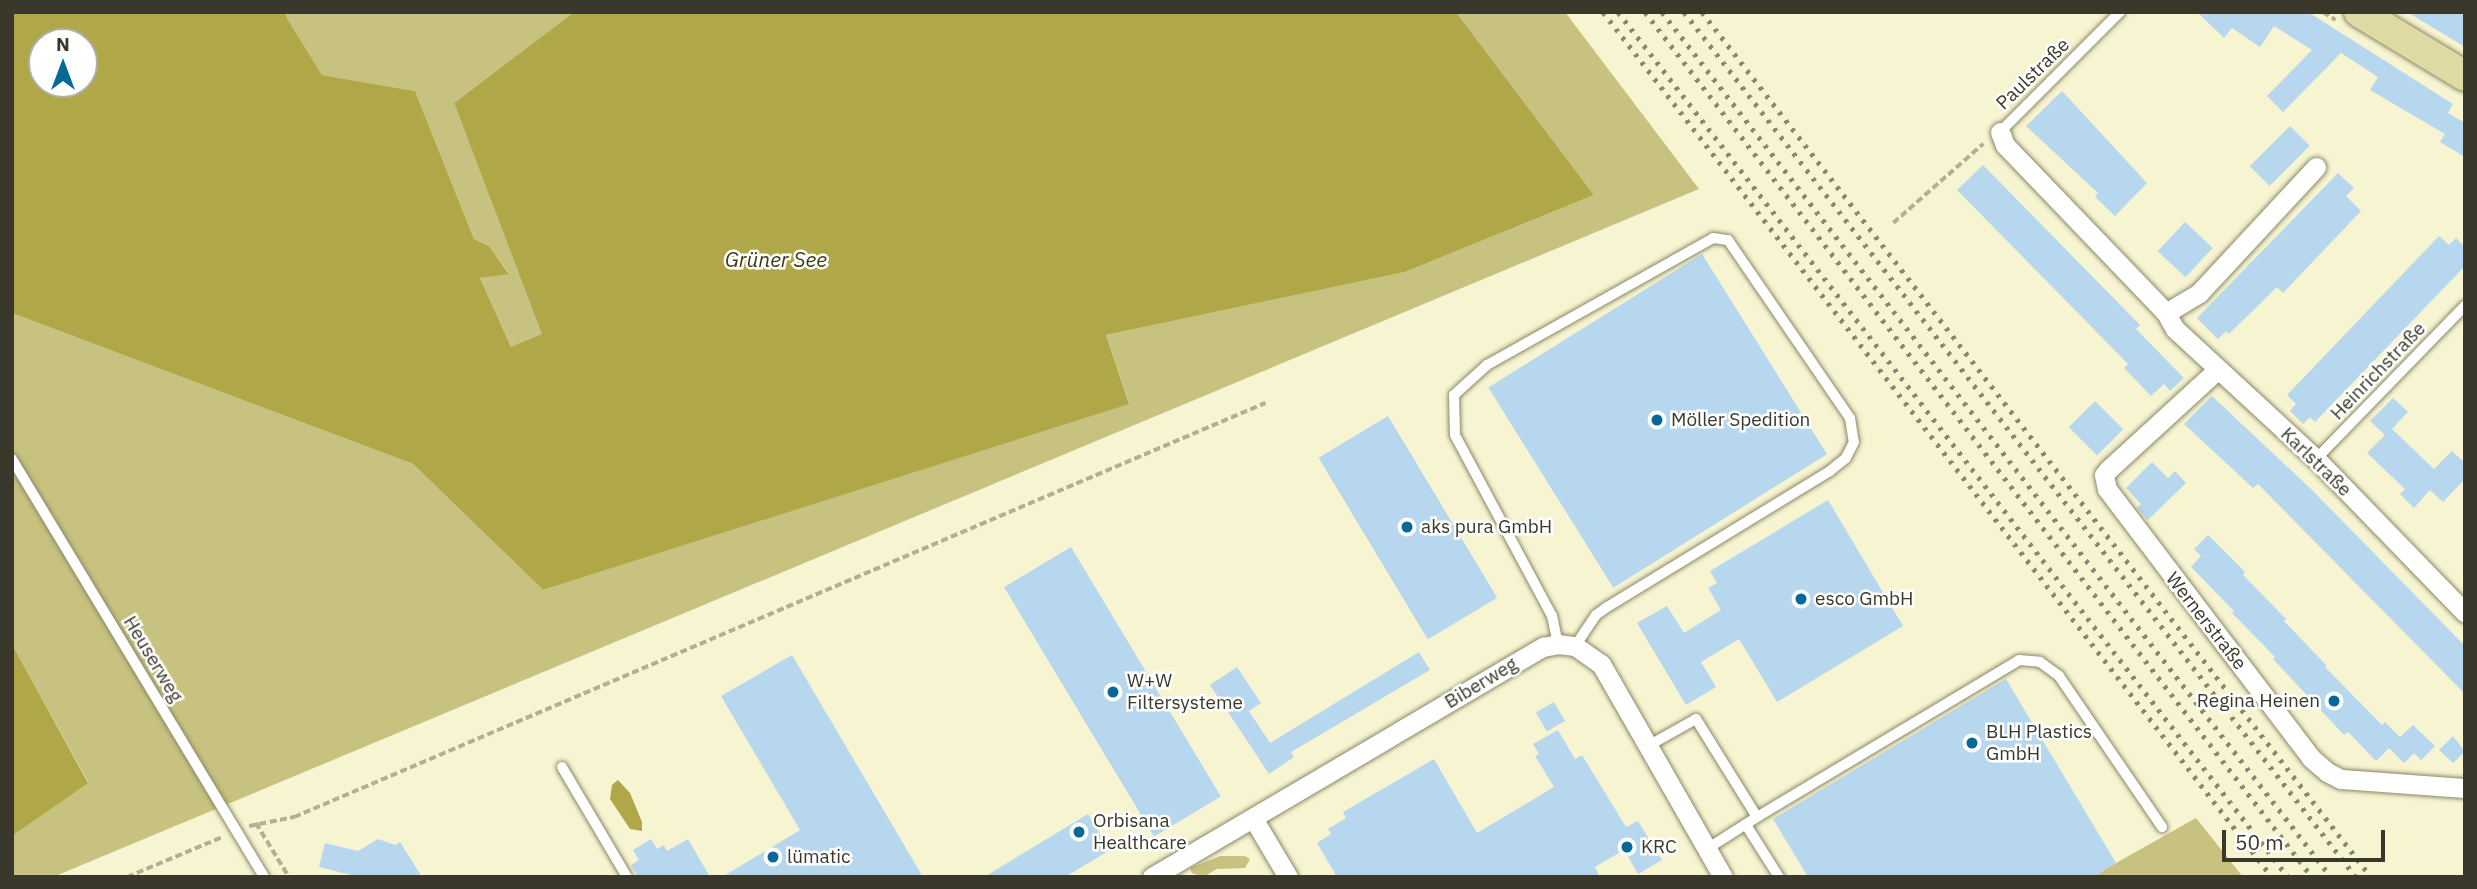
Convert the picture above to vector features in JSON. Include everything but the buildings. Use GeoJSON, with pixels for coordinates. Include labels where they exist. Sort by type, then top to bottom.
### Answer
{"type":"FeatureCollection","features":[{"type":"Feature","properties":{"kind":"main road"},"geometry":{"type":"LineString","coordinates":[[2359,12],[2465,76]]}},
{"type":"Feature","properties":{"kind":"street","name":"Karlstraße"},"geometry":{"type":"LineString","coordinates":[[2000,132],[2005,145],[2166,313],[2175,329],[2316,459],[2465,613]]}},
{"type":"Feature","properties":{"kind":"street"},"geometry":{"type":"LineString","coordinates":[[2166,313],[2199,293],[2316,167]]}},
{"type":"Feature","properties":{"kind":"street","name":"Wernerstraße"},"geometry":{"type":"LineString","coordinates":[[2217,370],[2108,470],[2104,475],[2107,489],[2311,758],[2327,772],[2341,779],[2465,788]]}},
{"type":"Feature","properties":{"kind":"street"},"geometry":{"type":"LineString","coordinates":[[1566,645],[1589,653],[1601,664],[1723,877]]}},
{"type":"Feature","properties":{"kind":"street","name":"Biberweg"},"geometry":{"type":"LineString","coordinates":[[1152,877],[1543,647],[1566,645]]}},
{"type":"Feature","properties":{"kind":"street"},"geometry":{"type":"LineString","coordinates":[[1253,818],[1288,877]]}},
{"type":"Feature","properties":{"kind":"lane","name":"Paulstraße"},"geometry":{"type":"LineString","coordinates":[[2000,132],[2120,12]]}},
{"type":"Feature","properties":{"kind":"lane"},"geometry":{"type":"LineString","coordinates":[[1713,238],[1728,240],[1850,418],[1854,442],[1846,458],[1830,471],[1633,589],[1596,615],[1566,645],[1455,435],[1454,395],[1499,358],[1713,238]]}},
{"type":"Feature","properties":{"kind":"lane","name":"Heinrichstraße"},"geometry":{"type":"LineString","coordinates":[[2316,459],[2465,306]]}},
{"type":"Feature","properties":{"kind":"lane","name":"Heuserweg"},"geometry":{"type":"LineString","coordinates":[[12,459],[239,830],[264,877]]}},
{"type":"Feature","properties":{"kind":"lane"},"geometry":{"type":"LineString","coordinates":[[1707,849],[2019,660],[2040,662],[2059,676],[2162,827]]}},
{"type":"Feature","properties":{"kind":"lane"},"geometry":{"type":"LineString","coordinates":[[1648,746],[1696,719],[1757,817]]}},
{"type":"Feature","properties":{"kind":"lane"},"geometry":{"type":"LineString","coordinates":[[562,766],[627,877]]}},
{"type":"Feature","properties":{"kind":"lane"},"geometry":{"type":"LineString","coordinates":[[1746,825],[1779,877]]}},
{"type":"Feature","properties":{"kind":"path"},"geometry":{"type":"LineString","coordinates":[[1893,223],[2000,132]]}},
{"type":"Feature","properties":{"kind":"path"},"geometry":{"type":"LineString","coordinates":[[127,877],[256,823],[294,817],[1265,403]]}},
{"type":"Feature","properties":{"kind":"path"},"geometry":{"type":"LineString","coordinates":[[256,823],[289,877]]}},
{"type":"Feature","properties":{"kind":"shaded area"},"geometry":{"type":"Polygon","coordinates":[[[287,12],[574,12],[454,103],[543,335],[511,347],[480,278],[509,273],[489,246],[474,239],[415,91],[322,75],[286,19],[287,12]]]}},
{"type":"Feature","properties":{"kind":"shaded area"},"geometry":{"type":"Polygon","coordinates":[[[1456,12],[1565,12],[1699,189],[53,877],[12,877],[12,836],[88,782],[12,644],[12,313],[413,464],[543,590],[1129,403],[1106,335],[1405,272],[1594,195],[1456,12]]]}},
{"type":"Feature","properties":{"kind":"shaded area"},"geometry":{"type":"Polygon","coordinates":[[[2196,818],[2243,877],[2093,877],[2116,863],[2196,818]]]}},
{"type":"Feature","properties":{"kind":"shaded area"},"geometry":{"type":"Polygon","coordinates":[[[1220,856],[1245,856],[1250,859],[1245,868],[1217,869],[1203,877],[1192,873],[1190,868],[1220,856]]]}},
{"type":"Feature","properties":{"kind":"water","name":"Grüner See"},"geometry":{"type":"Polygon","coordinates":[[[12,12],[286,12],[287,19],[322,75],[415,91],[474,239],[489,246],[509,274],[480,278],[511,347],[542,334],[454,103],[574,12],[1456,12],[1594,195],[1405,272],[1106,335],[1129,404],[543,590],[413,464],[12,313],[12,12]]]}},
{"type":"Feature","properties":{"kind":"water"},"geometry":{"type":"Polygon","coordinates":[[[12,644],[88,783],[12,836],[12,644]]]}},
{"type":"Feature","properties":{"kind":"water"},"geometry":{"type":"Polygon","coordinates":[[[618,780],[630,793],[642,822],[642,831],[630,829],[610,799],[612,785],[618,780]]]}},
{"type":"Feature","properties":{"kind":"railway"},"geometry":{"type":"LineString","coordinates":[[1603,12],[2272,877]]}},
{"type":"Feature","properties":{"kind":"railway"},"geometry":{"type":"LineString","coordinates":[[1618,12],[2288,877]]}},
{"type":"Feature","properties":{"kind":"railway"},"geometry":{"type":"LineString","coordinates":[[1645,12],[2312,877]]}},
{"type":"Feature","properties":{"kind":"railway"},"geometry":{"type":"LineString","coordinates":[[1662,12],[2331,877]]}},
{"type":"Feature","properties":{"kind":"railway"},"geometry":{"type":"LineString","coordinates":[[1684,12],[2356,877]]}},
{"type":"Feature","properties":{"kind":"railway"},"geometry":{"type":"LineString","coordinates":[[1702,12],[2371,877]]}},
{"type":"Feature","properties":{"kind":"place","name":"Möller Spedition"},"geometry":{"type":"Point","coordinates":[1657,420]}},
{"type":"Feature","properties":{"kind":"place","name":"aks pura GmbH"},"geometry":{"type":"Point","coordinates":[1407,527]}},
{"type":"Feature","properties":{"kind":"place","name":"esco GmbH"},"geometry":{"type":"Point","coordinates":[1801,599]}},
{"type":"Feature","properties":{"kind":"place","name":"W+W Filtersysteme"},"geometry":{"type":"Point","coordinates":[1113,692]}},
{"type":"Feature","properties":{"kind":"place","name":"Regina Heinen"},"geometry":{"type":"Point","coordinates":[2334,701]}},
{"type":"Feature","properties":{"kind":"place","name":"BLH Plastics GmbH"},"geometry":{"type":"Point","coordinates":[1972,743]}},
{"type":"Feature","properties":{"kind":"place","name":"Orbisana Healthcare"},"geometry":{"type":"Point","coordinates":[1079,832]}},
{"type":"Feature","properties":{"kind":"place","name":"KRC"},"geometry":{"type":"Point","coordinates":[1627,847]}},
{"type":"Feature","properties":{"kind":"place","name":"lümatic"},"geometry":{"type":"Point","coordinates":[773,857]}}]}
